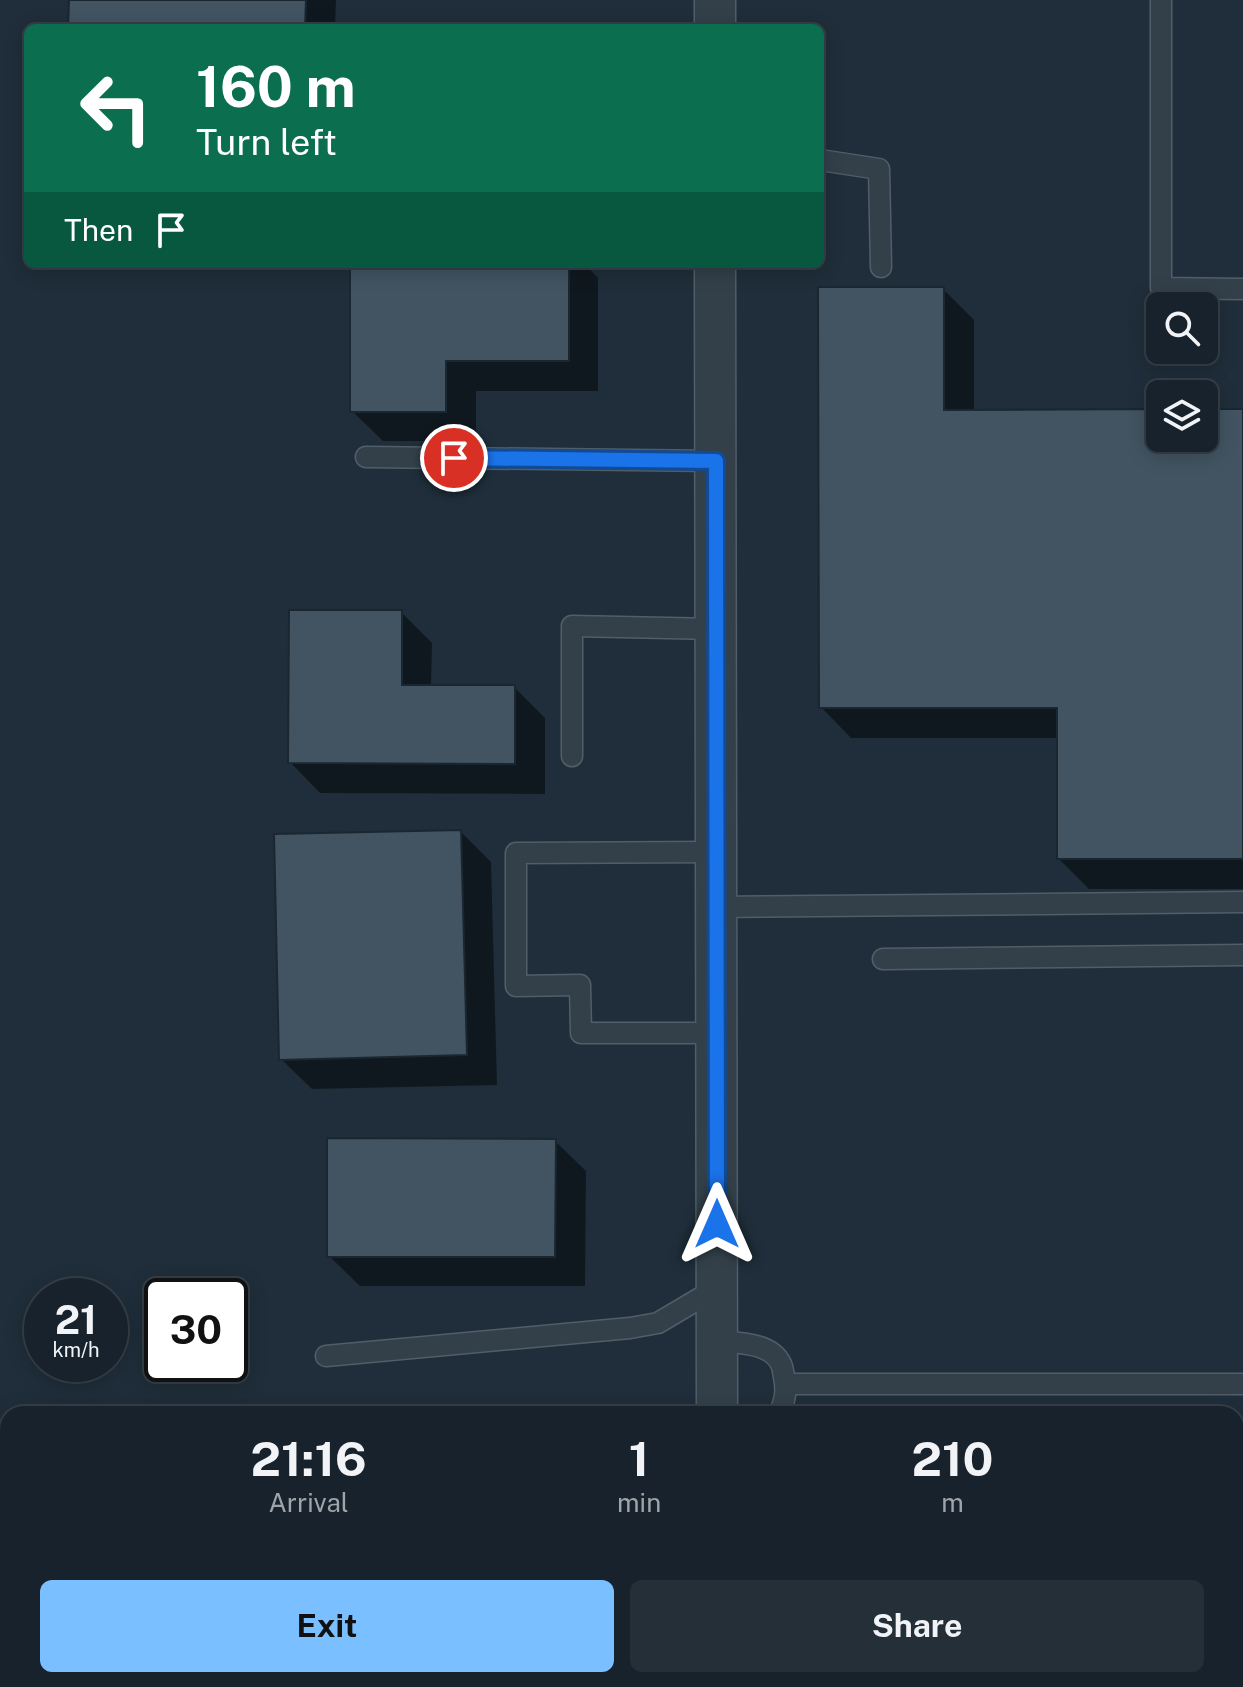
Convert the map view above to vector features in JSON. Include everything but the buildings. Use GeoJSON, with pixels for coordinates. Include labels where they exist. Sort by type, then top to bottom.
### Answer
{"type":"FeatureCollection","features":[{"type":"Feature","properties":{"kind":"street"},"geometry":{"type":"LineString","coordinates":[[715,0],[715,24]]}},
{"type":"Feature","properties":{"kind":"street"},"geometry":{"type":"LineString","coordinates":[[715,268],[717,1406]]}},
{"type":"Feature","properties":{"kind":"lane"},"geometry":{"type":"LineString","coordinates":[[1161,0],[1161,288],[1243,289]]}},
{"type":"Feature","properties":{"kind":"lane"},"geometry":{"type":"LineString","coordinates":[[824,161],[879,169],[881,267]]}},
{"type":"Feature","properties":{"kind":"lane"},"geometry":{"type":"LineString","coordinates":[[366,457],[716,461]]}},
{"type":"Feature","properties":{"kind":"lane"},"geometry":{"type":"LineString","coordinates":[[572,756],[572,626],[716,629]]}},
{"type":"Feature","properties":{"kind":"lane"},"geometry":{"type":"LineString","coordinates":[[716,852],[516,853],[516,986],[580,985],[581,1033],[716,1033]]}},
{"type":"Feature","properties":{"kind":"lane"},"geometry":{"type":"LineString","coordinates":[[716,907],[1243,902]]}},
{"type":"Feature","properties":{"kind":"lane"},"geometry":{"type":"LineString","coordinates":[[883,959],[1243,955]]}},
{"type":"Feature","properties":{"kind":"lane"},"geometry":{"type":"LineString","coordinates":[[326,1356],[630,1328],[658,1323],[717,1288]]}},
{"type":"Feature","properties":{"kind":"lane"},"geometry":{"type":"LineString","coordinates":[[717,1341],[768,1350],[781,1362],[785,1384],[783,1406]]}},
{"type":"Feature","properties":{"kind":"lane"},"geometry":{"type":"LineString","coordinates":[[785,1384],[1243,1384]]}},
{"type":"Feature","properties":{"kind":"route"},"geometry":{"type":"LineString","coordinates":[[454,458],[716,461],[717,1224]]}}]}
